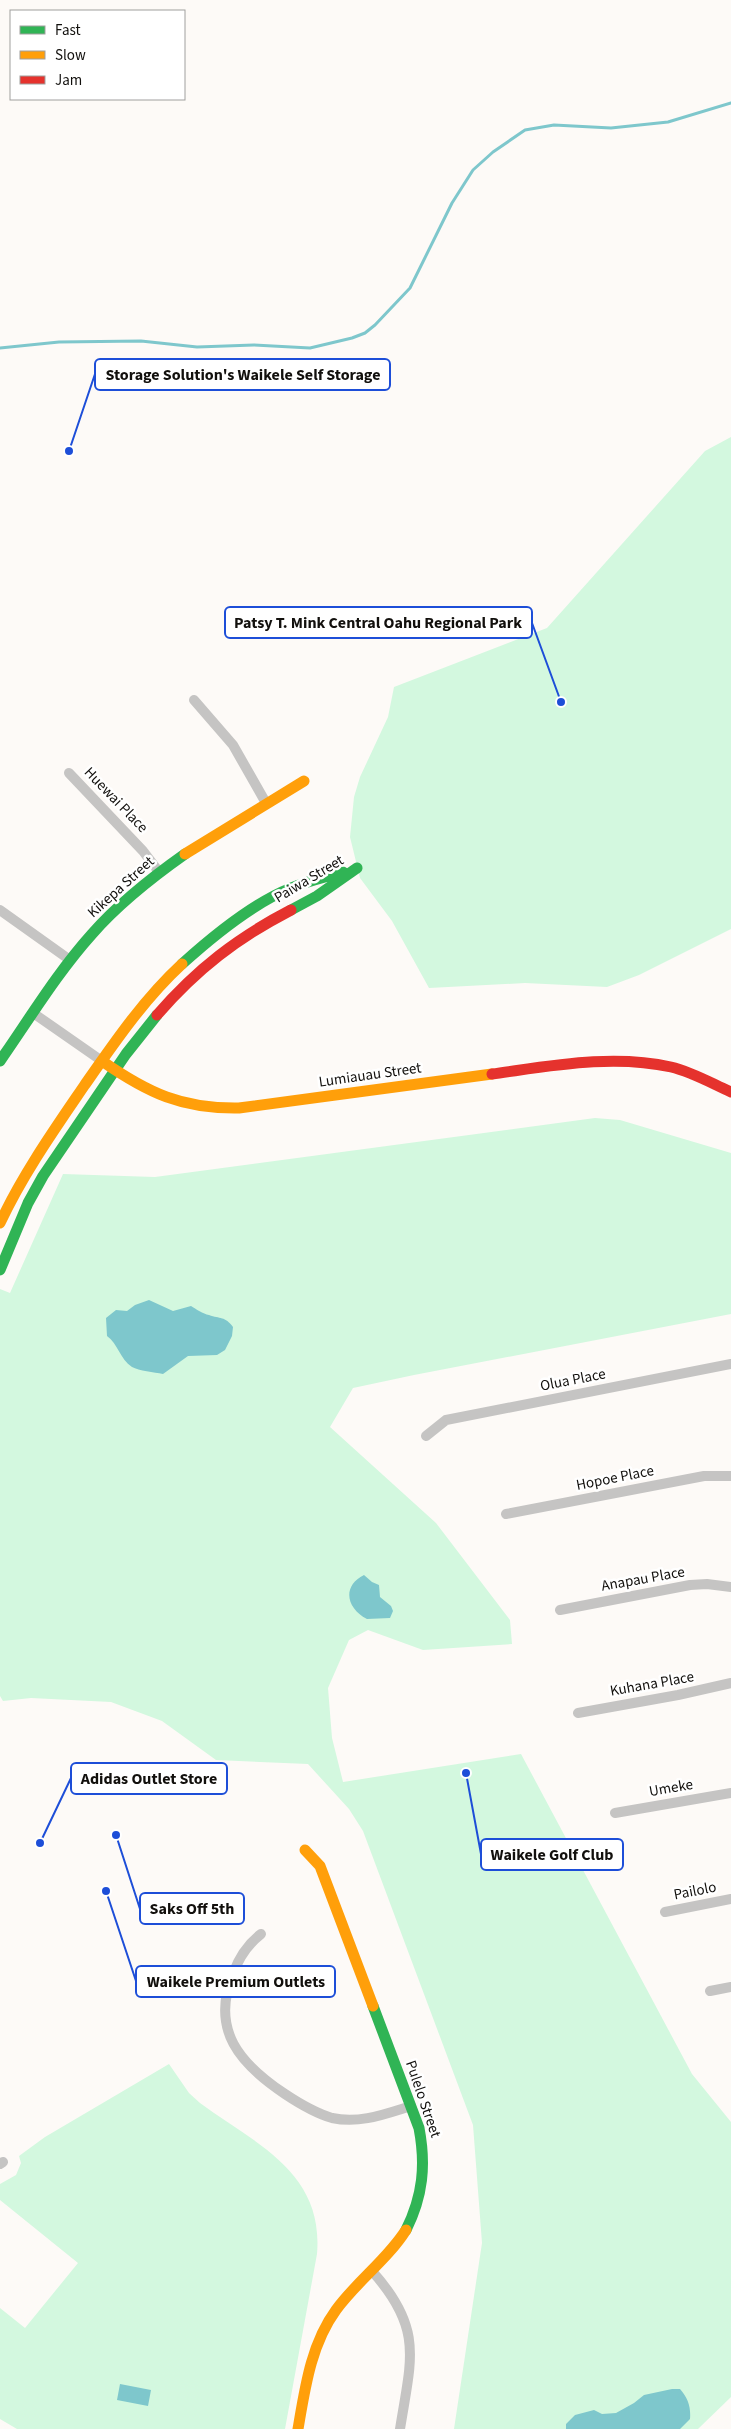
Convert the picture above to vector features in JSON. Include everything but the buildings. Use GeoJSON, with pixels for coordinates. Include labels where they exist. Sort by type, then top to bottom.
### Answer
{"type":"FeatureCollection","features":[{"type":"Feature","properties":{"kind":"street"},"geometry":{"type":"LineString","coordinates":[[194,700],[232,745],[266,803]]}},
{"type":"Feature","properties":{"kind":"street","name":"Huewai Place"},"geometry":{"type":"LineString","coordinates":[[69,773],[143,851],[159,872]]}},
{"type":"Feature","properties":{"kind":"street","name":"Kikepa Street"},"geometry":{"type":"LineString","coordinates":[[0,1062],[70,960],[118,907],[188,850],[304,781]]}},
{"type":"Feature","properties":{"kind":"street","name":"Paiwa Street"},"geometry":{"type":"LineString","coordinates":[[0,1223],[22,1179],[102,1061],[147,999],[182,962],[212,937],[238,919],[294,886],[357,868],[304,903],[254,929],[206,964],[174,994],[149,1023],[115,1071],[36,1190],[11,1240],[0,1268]]}},
{"type":"Feature","properties":{"kind":"street"},"geometry":{"type":"LineString","coordinates":[[0,910],[70,960]]}},
{"type":"Feature","properties":{"kind":"street","name":"Lumiauau Street"},"geometry":{"type":"LineString","coordinates":[[33,1013],[115,1071],[155,1096],[175,1103],[210,1108],[238,1108],[536,1068],[615,1060],[670,1067],[690,1073],[731,1092]]}},
{"type":"Feature","properties":{"kind":"street","name":"Olua Place"},"geometry":{"type":"LineString","coordinates":[[426,1436],[446,1420],[731,1364]]}},
{"type":"Feature","properties":{"kind":"street","name":"Hopoe Place"},"geometry":{"type":"LineString","coordinates":[[506,1514],[704,1476],[731,1476]]}},
{"type":"Feature","properties":{"kind":"street","name":"Anapau Place"},"geometry":{"type":"LineString","coordinates":[[560,1610],[690,1585],[707,1584],[731,1587]]}},
{"type":"Feature","properties":{"kind":"street","name":"Kuhana Place"},"geometry":{"type":"LineString","coordinates":[[578,1713],[678,1695],[731,1683]]}},
{"type":"Feature","properties":{"kind":"street","name":"Umeke"},"geometry":{"type":"LineString","coordinates":[[615,1813],[731,1793]]}},
{"type":"Feature","properties":{"kind":"street","name":"Pulelo Street"},"geometry":{"type":"LineString","coordinates":[[298,2429],[309,2370],[322,2333],[340,2303],[394,2249],[407,2229],[424,2183],[424,2148],[411,2106],[320,1866],[305,1850]]}},
{"type":"Feature","properties":{"kind":"street","name":"Pailolo"},"geometry":{"type":"LineString","coordinates":[[665,1912],[731,1899]]}},
{"type":"Feature","properties":{"kind":"street"},"geometry":{"type":"LineString","coordinates":[[261,1934],[247,1945],[232,1975],[226,1998],[231,2038],[243,2061],[264,2080],[306,2108],[333,2118],[361,2120],[411,2106]]}},
{"type":"Feature","properties":{"kind":"street"},"geometry":{"type":"LineString","coordinates":[[710,1991],[731,1987]]}},
{"type":"Feature","properties":{"kind":"street"},"geometry":{"type":"LineString","coordinates":[[372,2272],[402,2310],[411,2341],[412,2355],[400,2429]]}},
{"type":"Feature","properties":{"kind":"green space"},"geometry":{"type":"Polygon","coordinates":[[[731,437],[731,929],[639,975],[607,987],[525,983],[429,988],[392,921],[360,878],[350,837],[354,797],[360,777],[388,717],[394,687],[547,628],[705,451],[731,437]]]}},
{"type":"Feature","properties":{"kind":"green space"},"geometry":{"type":"Polygon","coordinates":[[[595,1118],[620,1120],[731,1153],[731,1314],[353,1388],[330,1427],[436,1523],[510,1620],[512,1644],[423,1650],[368,1630],[349,1640],[328,1688],[332,1738],[343,1782],[521,1754],[692,2074],[731,2122],[731,2397],[698,2429],[454,2429],[482,2243],[473,2125],[363,1831],[349,1809],[308,1764],[216,1760],[162,1721],[111,1702],[31,1698],[3,1701],[0,1696],[0,1289],[10,1293],[63,1174],[155,1177],[595,1118]]]}},
{"type":"Feature","properties":{"kind":"green space"},"geometry":{"type":"Polygon","coordinates":[[[169,2064],[189,2093],[200,2103],[243,2132],[282,2163],[298,2181],[310,2202],[316,2226],[317,2254],[285,2429],[17,2429],[0,2419],[0,2308],[25,2328],[78,2263],[0,2200],[0,2184],[16,2175],[21,2163],[19,2156],[45,2137],[169,2064]]]}},
{"type":"Feature","properties":{"kind":"water"},"geometry":{"type":"Polygon","coordinates":[[[149,1300],[173,1311],[191,1306],[204,1314],[227,1321],[233,1327],[232,1336],[225,1350],[217,1355],[188,1356],[163,1374],[132,1367],[107,1336],[106,1318],[116,1310],[127,1311],[135,1305],[149,1300]]]}},
{"type":"Feature","properties":{"kind":"water"},"geometry":{"type":"Polygon","coordinates":[[[364,1575],[379,1585],[380,1597],[391,1606],[393,1611],[390,1618],[367,1619],[351,1603],[349,1597],[352,1585],[364,1575]]]}},
{"type":"Feature","properties":{"kind":"water"},"geometry":{"type":"Polygon","coordinates":[[[120,2384],[151,2390],[148,2406],[117,2400],[120,2384]]]}},
{"type":"Feature","properties":{"kind":"water"},"geometry":{"type":"Polygon","coordinates":[[[680,2389],[687,2399],[690,2411],[690,2419],[680,2429],[566,2429],[566,2424],[575,2415],[594,2410],[602,2414],[616,2413],[644,2395],[680,2389]]]}},
{"type":"Feature","properties":{"kind":"waterway"},"geometry":{"type":"LineString","coordinates":[[0,348],[59,342],[141,341],[197,347],[254,345],[310,348],[352,338],[365,333],[375,325],[410,288],[452,203],[473,170],[493,152],[525,130],[554,125],[611,128],[668,122],[731,103]]}},
{"type":"Feature","properties":{"kind":"traffic: fast"},"geometry":{"type":"LineString","coordinates":[[0,1061],[55,980],[92,934],[136,891],[185,854]]}},
{"type":"Feature","properties":{"kind":"traffic: fast"},"geometry":{"type":"LineString","coordinates":[[291,910],[317,896],[357,868]]}},
{"type":"Feature","properties":{"kind":"traffic: fast"},"geometry":{"type":"LineString","coordinates":[[182,964],[207,942],[262,902],[310,881],[343,872]]}},
{"type":"Feature","properties":{"kind":"traffic: fast"},"geometry":{"type":"LineString","coordinates":[[0,1270],[28,1203],[43,1176],[126,1054],[157,1015]]}},
{"type":"Feature","properties":{"kind":"traffic: fast"},"geometry":{"type":"LineString","coordinates":[[373,2006],[419,2128],[422,2180],[416,2205],[406,2230]]}},
{"type":"Feature","properties":{"kind":"traffic: slow"},"geometry":{"type":"LineString","coordinates":[[185,854],[304,781]]}},
{"type":"Feature","properties":{"kind":"traffic: slow"},"geometry":{"type":"LineString","coordinates":[[0,1223],[39,1153],[95,1070],[142,1007],[182,964]]}},
{"type":"Feature","properties":{"kind":"traffic: slow"},"geometry":{"type":"LineString","coordinates":[[102,1061],[135,1082],[166,1097],[200,1106],[219,1108],[239,1108],[492,1074]]}},
{"type":"Feature","properties":{"kind":"traffic: slow"},"geometry":{"type":"LineString","coordinates":[[305,1850],[320,1866],[373,2006]]}},
{"type":"Feature","properties":{"kind":"traffic: slow"},"geometry":{"type":"LineString","coordinates":[[298,2429],[310,2367],[327,2323],[344,2299],[390,2251],[406,2230]]}},
{"type":"Feature","properties":{"kind":"traffic: jam"},"geometry":{"type":"LineString","coordinates":[[157,1015],[187,983],[235,943],[291,910]]}},
{"type":"Feature","properties":{"kind":"traffic: jam"},"geometry":{"type":"LineString","coordinates":[[492,1074],[559,1065],[626,1061],[679,1069],[731,1092]]}},
{"type":"Feature","properties":{"kind":"place","name":"Storage Solution's Waikele Self Storage"},"geometry":{"type":"Point","coordinates":[69,451]}},
{"type":"Feature","properties":{"kind":"place","name":"Patsy T. Mink Central Oahu Regional Park"},"geometry":{"type":"Point","coordinates":[561,702]}},
{"type":"Feature","properties":{"kind":"place","name":"Waikele Golf Club"},"geometry":{"type":"Point","coordinates":[466,1773]}},
{"type":"Feature","properties":{"kind":"place","name":"Saks Off 5th"},"geometry":{"type":"Point","coordinates":[116,1835]}},
{"type":"Feature","properties":{"kind":"place","name":"Adidas Outlet Store"},"geometry":{"type":"Point","coordinates":[40,1843]}},
{"type":"Feature","properties":{"kind":"place","name":"Waikele Premium Outlets"},"geometry":{"type":"Point","coordinates":[106,1891]}}]}
